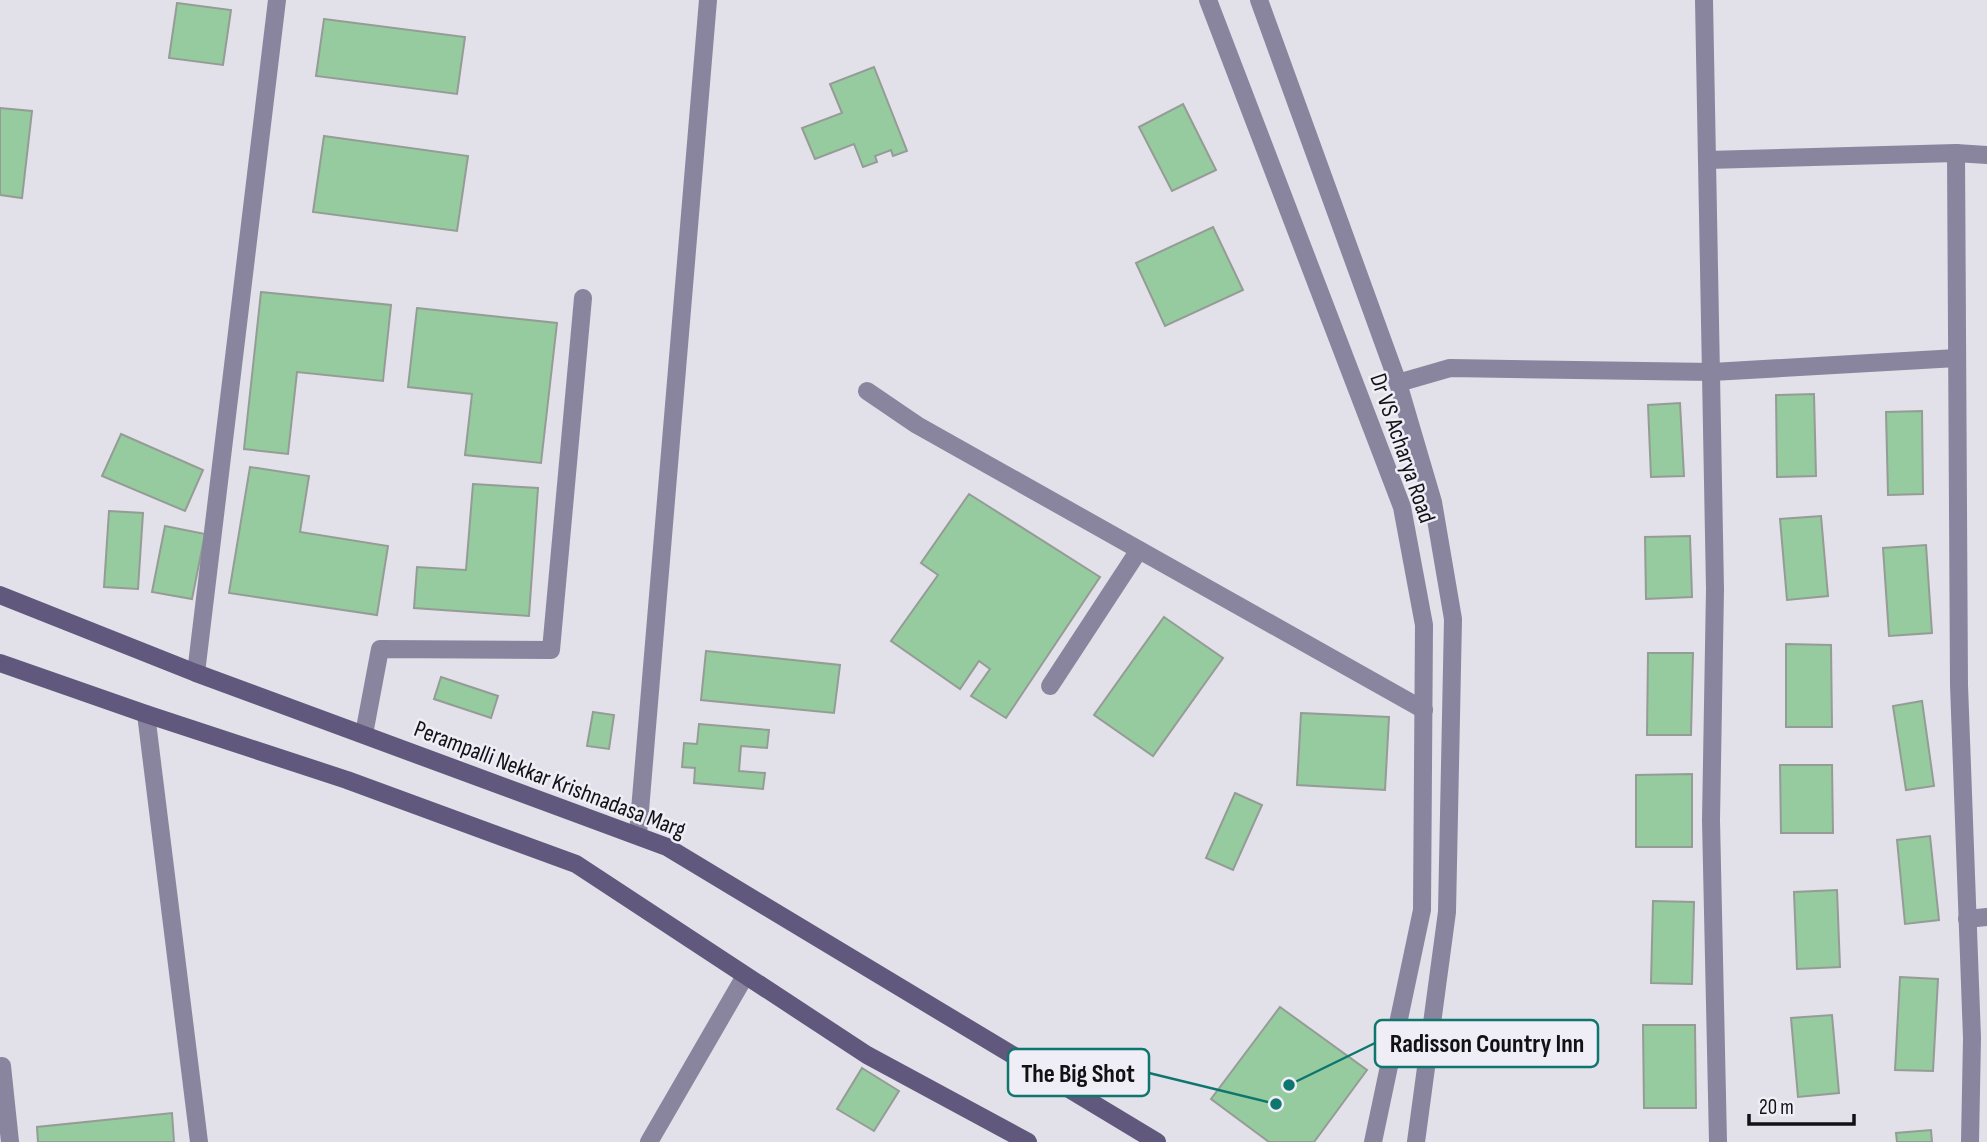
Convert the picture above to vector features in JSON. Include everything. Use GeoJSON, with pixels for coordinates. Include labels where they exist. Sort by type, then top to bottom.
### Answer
{"type":"FeatureCollection","features":[{"type":"Feature","properties":{"kind":"main road","name":"Perampalli Nekkar Krishnadasa Marg"},"geometry":{"type":"LineString","coordinates":[[0,595],[196,673],[638,834],[667,847],[1157,1142]]}},
{"type":"Feature","properties":{"kind":"main road"},"geometry":{"type":"LineString","coordinates":[[0,663],[347,780],[576,864],[867,1055],[1028,1142]]}},
{"type":"Feature","properties":{"kind":"street"},"geometry":{"type":"LineString","coordinates":[[196,673],[277,0]]}},
{"type":"Feature","properties":{"kind":"street"},"geometry":{"type":"LineString","coordinates":[[638,834],[708,0]]}},
{"type":"Feature","properties":{"kind":"street","name":"Dr VS Acharya Road"},"geometry":{"type":"LineString","coordinates":[[1208,0],[1402,507],[1424,625],[1422,910],[1373,1142]]}},
{"type":"Feature","properties":{"kind":"street","name":"Dr VS Acharya Road"},"geometry":{"type":"LineString","coordinates":[[1259,0],[1398,383],[1433,502],[1453,619],[1447,912],[1416,1142]]}},
{"type":"Feature","properties":{"kind":"street"},"geometry":{"type":"LineString","coordinates":[[1704,0],[1715,589],[1711,820],[1718,1142]]}},
{"type":"Feature","properties":{"kind":"street"},"geometry":{"type":"LineString","coordinates":[[1707,160],[1956,153],[1987,155]]}},
{"type":"Feature","properties":{"kind":"street"},"geometry":{"type":"LineString","coordinates":[[1956,153],[1959,685],[1972,1038],[1970,1142]]}},
{"type":"Feature","properties":{"kind":"street"},"geometry":{"type":"LineString","coordinates":[[363,734],[380,649],[551,650],[583,298]]}},
{"type":"Feature","properties":{"kind":"street"},"geometry":{"type":"LineString","coordinates":[[1398,383],[1450,368],[1712,372],[1957,358]]}},
{"type":"Feature","properties":{"kind":"street"},"geometry":{"type":"LineString","coordinates":[[867,391],[917,425],[1424,710]]}},
{"type":"Feature","properties":{"kind":"street"},"geometry":{"type":"LineString","coordinates":[[1050,686],[1139,550]]}},
{"type":"Feature","properties":{"kind":"street"},"geometry":{"type":"LineString","coordinates":[[146,714],[199,1142]]}},
{"type":"Feature","properties":{"kind":"street"},"geometry":{"type":"LineString","coordinates":[[1967,919],[1987,917]]}},
{"type":"Feature","properties":{"kind":"street"},"geometry":{"type":"LineString","coordinates":[[649,1142],[745,975]]}},
{"type":"Feature","properties":{"kind":"street"},"geometry":{"type":"LineString","coordinates":[[2,1066],[10,1142]]}},
{"type":"Feature","properties":{"kind":"building"},"geometry":{"type":"Polygon","coordinates":[[[177,3],[231,10],[223,65],[169,58],[177,3]]]}},
{"type":"Feature","properties":{"kind":"building"},"geometry":{"type":"Polygon","coordinates":[[[324,19],[465,37],[457,94],[316,76],[324,19]]]}},
{"type":"Feature","properties":{"kind":"building"},"geometry":{"type":"Polygon","coordinates":[[[874,67],[907,151],[893,156],[891,150],[875,156],[877,162],[863,167],[854,144],[815,159],[802,128],[842,113],[830,84],[874,67]]]}},
{"type":"Feature","properties":{"kind":"building"},"geometry":{"type":"Polygon","coordinates":[[[1183,104],[1216,170],[1172,191],[1139,127],[1183,104]]]}},
{"type":"Feature","properties":{"kind":"building"},"geometry":{"type":"Polygon","coordinates":[[[0,108],[32,111],[22,198],[0,195],[0,108]]]}},
{"type":"Feature","properties":{"kind":"building"},"geometry":{"type":"Polygon","coordinates":[[[324,136],[468,156],[457,231],[313,212],[324,136]]]}},
{"type":"Feature","properties":{"kind":"building"},"geometry":{"type":"Polygon","coordinates":[[[1213,227],[1243,290],[1165,326],[1136,263],[1213,227]]]}},
{"type":"Feature","properties":{"kind":"building"},"geometry":{"type":"Polygon","coordinates":[[[261,292],[391,305],[383,381],[297,372],[288,454],[244,449],[261,292]]]}},
{"type":"Feature","properties":{"kind":"building"},"geometry":{"type":"Polygon","coordinates":[[[417,308],[557,323],[541,463],[465,455],[472,394],[408,387],[417,308]]]}},
{"type":"Feature","properties":{"kind":"building"},"geometry":{"type":"Polygon","coordinates":[[[1814,394],[1816,476],[1777,477],[1776,395],[1814,394]]]}},
{"type":"Feature","properties":{"kind":"building"},"geometry":{"type":"Polygon","coordinates":[[[1680,403],[1684,476],[1651,477],[1648,405],[1680,403]]]}},
{"type":"Feature","properties":{"kind":"building"},"geometry":{"type":"Polygon","coordinates":[[[1922,411],[1923,494],[1888,495],[1886,412],[1922,411]]]}},
{"type":"Feature","properties":{"kind":"building"},"geometry":{"type":"Polygon","coordinates":[[[121,434],[203,470],[185,511],[102,476],[121,434]]]}},
{"type":"Feature","properties":{"kind":"building"},"geometry":{"type":"Polygon","coordinates":[[[250,467],[309,476],[300,532],[388,546],[377,615],[229,593],[250,467]]]}},
{"type":"Feature","properties":{"kind":"building"},"geometry":{"type":"Polygon","coordinates":[[[473,484],[538,488],[529,616],[414,608],[417,567],[466,570],[473,484]]]}},
{"type":"Feature","properties":{"kind":"building"},"geometry":{"type":"Polygon","coordinates":[[[969,494],[1100,577],[1006,718],[971,696],[990,669],[979,661],[960,689],[891,641],[938,575],[921,563],[969,494]]]}},
{"type":"Feature","properties":{"kind":"building"},"geometry":{"type":"Polygon","coordinates":[[[109,511],[143,513],[138,589],[104,587],[109,511]]]}},
{"type":"Feature","properties":{"kind":"building"},"geometry":{"type":"Polygon","coordinates":[[[1821,516],[1828,596],[1787,600],[1780,519],[1821,516]]]}},
{"type":"Feature","properties":{"kind":"building"},"geometry":{"type":"Polygon","coordinates":[[[165,526],[205,534],[192,599],[152,592],[165,526]]]}},
{"type":"Feature","properties":{"kind":"building"},"geometry":{"type":"Polygon","coordinates":[[[1690,536],[1692,597],[1646,599],[1645,537],[1690,536]]]}},
{"type":"Feature","properties":{"kind":"building"},"geometry":{"type":"Polygon","coordinates":[[[1926,545],[1932,633],[1889,636],[1883,548],[1926,545]]]}},
{"type":"Feature","properties":{"kind":"building"},"geometry":{"type":"Polygon","coordinates":[[[1164,617],[1223,658],[1153,756],[1094,715],[1164,617]]]}},
{"type":"Feature","properties":{"kind":"building"},"geometry":{"type":"Polygon","coordinates":[[[1786,644],[1831,645],[1832,727],[1786,727],[1786,644]]]}},
{"type":"Feature","properties":{"kind":"building"},"geometry":{"type":"Polygon","coordinates":[[[706,651],[840,665],[834,713],[701,700],[706,651]]]}},
{"type":"Feature","properties":{"kind":"building"},"geometry":{"type":"Polygon","coordinates":[[[1648,653],[1693,653],[1691,735],[1647,735],[1648,653]]]}},
{"type":"Feature","properties":{"kind":"building"},"geometry":{"type":"Polygon","coordinates":[[[441,677],[498,696],[491,718],[434,699],[441,677]]]}},
{"type":"Feature","properties":{"kind":"building"},"geometry":{"type":"Polygon","coordinates":[[[1922,701],[1934,786],[1906,790],[1893,706],[1922,701]]]}},
{"type":"Feature","properties":{"kind":"building"},"geometry":{"type":"Polygon","coordinates":[[[593,712],[614,715],[609,749],[587,746],[593,712]]]}},
{"type":"Feature","properties":{"kind":"building"},"geometry":{"type":"Polygon","coordinates":[[[1301,713],[1389,717],[1385,790],[1297,785],[1301,713]]]}},
{"type":"Feature","properties":{"kind":"building"},"geometry":{"type":"Polygon","coordinates":[[[699,724],[769,730],[767,748],[741,746],[739,771],[765,773],[763,789],[694,783],[695,768],[682,767],[684,743],[697,744],[699,724]]]}},
{"type":"Feature","properties":{"kind":"building"},"geometry":{"type":"Polygon","coordinates":[[[1780,765],[1832,765],[1833,833],[1781,833],[1780,765]]]}},
{"type":"Feature","properties":{"kind":"building"},"geometry":{"type":"Polygon","coordinates":[[[1692,774],[1692,847],[1636,847],[1636,775],[1692,774]]]}},
{"type":"Feature","properties":{"kind":"building"},"geometry":{"type":"Polygon","coordinates":[[[1235,793],[1262,805],[1233,870],[1206,858],[1235,793]]]}},
{"type":"Feature","properties":{"kind":"building"},"geometry":{"type":"Polygon","coordinates":[[[1930,836],[1939,920],[1905,924],[1897,840],[1930,836]]]}},
{"type":"Feature","properties":{"kind":"building"},"geometry":{"type":"Polygon","coordinates":[[[1837,890],[1840,967],[1797,969],[1794,892],[1837,890]]]}},
{"type":"Feature","properties":{"kind":"building"},"geometry":{"type":"Polygon","coordinates":[[[1653,901],[1694,902],[1692,984],[1651,983],[1653,901]]]}},
{"type":"Feature","properties":{"kind":"building"},"geometry":{"type":"Polygon","coordinates":[[[1900,977],[1938,979],[1933,1071],[1895,1070],[1900,977]]]}},
{"type":"Feature","properties":{"kind":"building"},"geometry":{"type":"Polygon","coordinates":[[[1280,1007],[1367,1070],[1314,1142],[1269,1142],[1211,1099],[1280,1007]]]}},
{"type":"Feature","properties":{"kind":"building"},"geometry":{"type":"Polygon","coordinates":[[[1832,1015],[1839,1093],[1798,1097],[1791,1018],[1832,1015]]]}},
{"type":"Feature","properties":{"kind":"building"},"geometry":{"type":"Polygon","coordinates":[[[1643,1025],[1695,1025],[1696,1108],[1644,1108],[1643,1025]]]}},
{"type":"Feature","properties":{"kind":"building"},"geometry":{"type":"Polygon","coordinates":[[[862,1068],[899,1091],[874,1131],[837,1109],[862,1068]]]}},
{"type":"Feature","properties":{"kind":"building"},"geometry":{"type":"Polygon","coordinates":[[[172,1113],[174,1142],[38,1142],[37,1127],[172,1113]]]}},
{"type":"Feature","properties":{"kind":"building"},"geometry":{"type":"Polygon","coordinates":[[[1931,1130],[1932,1142],[1897,1142],[1896,1133],[1931,1130]]]}},
{"type":"Feature","properties":{"kind":"place","name":"Radisson Country Inn"},"geometry":{"type":"Point","coordinates":[1289,1085]}},
{"type":"Feature","properties":{"kind":"place","name":"The Big Shot"},"geometry":{"type":"Point","coordinates":[1276,1104]}}]}
